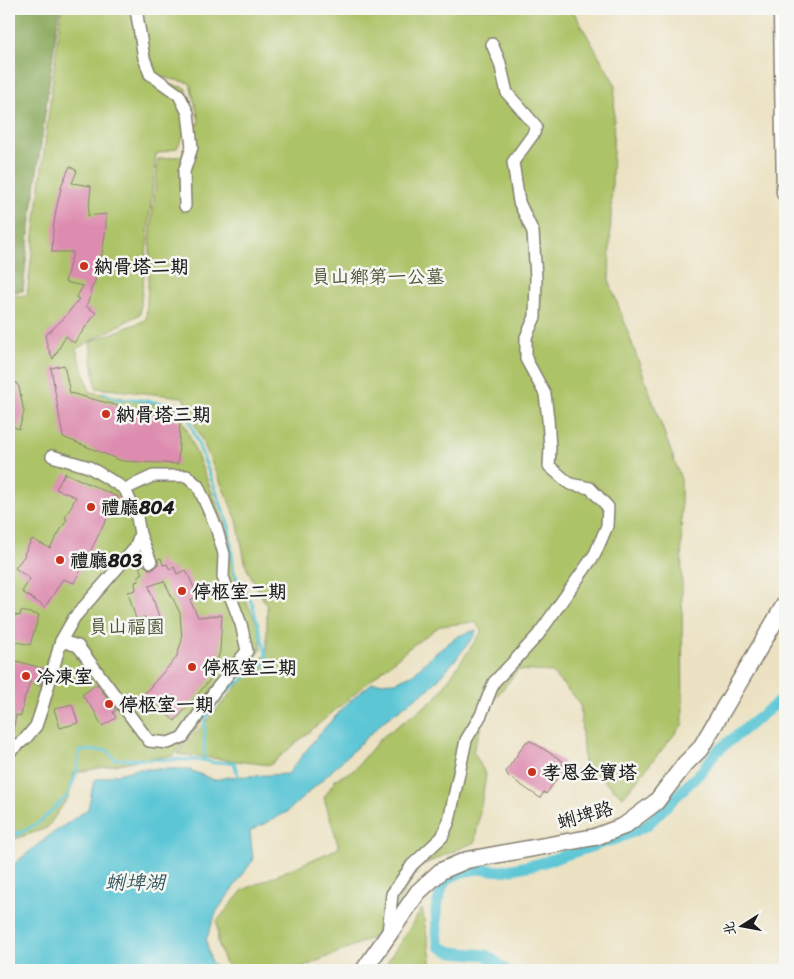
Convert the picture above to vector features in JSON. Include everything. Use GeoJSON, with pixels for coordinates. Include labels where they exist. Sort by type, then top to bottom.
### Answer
{"type":"FeatureCollection","features":[{"type":"Feature","properties":{"kind":"street"},"geometry":{"type":"LineString","coordinates":[[136,9],[144,58],[150,74],[180,95],[188,113],[192,147],[184,172],[185,206]]}},
{"type":"Feature","properties":{"kind":"street"},"geometry":{"type":"LineString","coordinates":[[785,10],[782,15],[785,193]]}},
{"type":"Feature","properties":{"kind":"street"},"geometry":{"type":"LineString","coordinates":[[388,935],[392,894],[412,865],[442,837],[449,821],[466,740],[481,715],[494,682],[538,635],[595,554],[607,526],[608,507],[590,488],[570,484],[549,466],[550,448],[545,394],[526,359],[526,337],[535,317],[536,277],[533,232],[519,202],[513,162],[534,133],[536,126],[507,93],[500,63],[492,44]]}},
{"type":"Feature","properties":{"kind":"street"},"geometry":{"type":"LineString","coordinates":[[52,456],[89,467],[125,489],[137,517],[140,534],[151,562]]}},
{"type":"Feature","properties":{"kind":"street"},"geometry":{"type":"LineString","coordinates":[[61,641],[78,646],[150,741],[168,743],[183,737],[214,692],[247,651],[241,624],[223,577],[224,554],[216,527],[198,486],[187,476],[152,476],[125,489]]}},
{"type":"Feature","properties":{"kind":"street"},"geometry":{"type":"LineString","coordinates":[[9,752],[26,738],[36,726],[61,641],[74,618],[135,548],[140,534]]}},
{"type":"Feature","properties":{"kind":"street","name":"蜊埤路"},"geometry":{"type":"LineString","coordinates":[[364,970],[418,892],[441,871],[467,860],[595,837],[624,826],[656,802],[685,764],[700,750],[785,604]]}},
{"type":"Feature","properties":{"kind":"green space"},"geometry":{"type":"Polygon","coordinates":[[[9,9],[59,9],[23,291],[9,293],[9,9]]]}},
{"type":"Feature","properties":{"kind":"green space","name":"員山福園"},"geometry":{"type":"Polygon","coordinates":[[[61,9],[131,9],[145,79],[186,88],[194,116],[177,148],[156,154],[140,314],[76,349],[90,392],[178,408],[228,532],[236,580],[260,630],[261,650],[173,756],[143,759],[74,773],[69,796],[47,828],[9,841],[9,297],[27,295],[61,9]]]}},
{"type":"Feature","properties":{"kind":"green space","name":"員山鄉第一公墓"},"geometry":{"type":"Polygon","coordinates":[[[139,9],[572,9],[615,84],[609,280],[681,479],[683,724],[623,797],[584,764],[580,703],[551,672],[518,670],[488,707],[473,751],[486,775],[475,842],[420,866],[379,935],[299,970],[234,970],[224,962],[218,942],[217,921],[243,890],[339,848],[324,798],[336,779],[354,770],[381,738],[436,698],[482,631],[475,622],[440,626],[409,648],[270,765],[177,754],[267,653],[267,606],[246,567],[237,520],[183,397],[96,388],[90,342],[146,320],[151,229],[158,159],[182,156],[199,121],[190,83],[156,76],[137,17],[139,9]]]}},
{"type":"Feature","properties":{"kind":"green space"},"geometry":{"type":"Polygon","coordinates":[[[422,909],[431,958],[427,970],[382,970],[422,909]]]}},
{"type":"Feature","properties":{"kind":"water","name":"蜊埤湖"},"geometry":{"type":"Polygon","coordinates":[[[476,630],[474,636],[456,659],[431,687],[385,720],[287,812],[250,831],[253,860],[217,911],[206,940],[211,962],[219,970],[9,970],[9,868],[46,838],[88,809],[94,780],[137,769],[187,769],[214,780],[228,777],[288,774],[319,734],[350,701],[372,683],[396,682],[413,674],[458,636],[476,630]]]}},
{"type":"Feature","properties":{"kind":"building","name":"納骨塔二期"},"geometry":{"type":"Polygon","coordinates":[[[70,166],[77,171],[72,183],[91,186],[88,216],[106,214],[106,228],[102,254],[90,292],[92,293],[86,306],[96,313],[74,343],[66,336],[53,359],[45,336],[64,318],[79,299],[76,298],[83,286],[65,282],[73,252],[52,252],[56,210],[62,184],[70,166]]]}},
{"type":"Feature","properties":{"kind":"building","name":"納骨塔三期"},"geometry":{"type":"Polygon","coordinates":[[[64,365],[70,393],[180,420],[178,464],[122,461],[63,437],[51,368],[64,365]]]}},
{"type":"Feature","properties":{"kind":"building"},"geometry":{"type":"Polygon","coordinates":[[[9,372],[19,387],[24,412],[19,429],[9,425],[9,372]]]}},
{"type":"Feature","properties":{"kind":"building"},"geometry":{"type":"Polygon","coordinates":[[[65,473],[118,497],[74,583],[63,579],[45,607],[22,592],[30,579],[15,568],[25,555],[32,539],[50,548],[67,519],[65,518],[76,497],[56,489],[65,473]]]}},
{"type":"Feature","properties":{"kind":"building","name":"停柩室三期"},"geometry":{"type":"Polygon","coordinates":[[[161,558],[163,565],[167,564],[170,570],[174,567],[177,574],[186,570],[198,597],[190,600],[198,617],[222,615],[220,651],[213,676],[175,721],[143,695],[176,658],[182,640],[180,613],[164,581],[149,586],[160,620],[147,624],[145,617],[136,619],[128,592],[136,590],[135,582],[139,581],[138,576],[142,574],[139,567],[144,565],[149,569],[154,569],[158,564],[158,559],[161,558]]]}},
{"type":"Feature","properties":{"kind":"building"},"geometry":{"type":"Polygon","coordinates":[[[21,611],[39,615],[30,645],[9,640],[10,614],[20,616],[21,611]]]}},
{"type":"Feature","properties":{"kind":"building","name":"冷凍室"},"geometry":{"type":"Polygon","coordinates":[[[9,659],[45,669],[40,686],[30,682],[25,695],[21,716],[16,715],[13,731],[9,731],[9,659]]]}},
{"type":"Feature","properties":{"kind":"building"},"geometry":{"type":"Polygon","coordinates":[[[97,684],[116,710],[113,712],[116,718],[102,726],[95,712],[82,695],[97,684]]]}},
{"type":"Feature","properties":{"kind":"building"},"geometry":{"type":"Polygon","coordinates":[[[72,704],[78,723],[60,728],[54,709],[72,704]]]}},
{"type":"Feature","properties":{"kind":"building","name":"孝恩金寶塔"},"geometry":{"type":"Polygon","coordinates":[[[531,741],[564,762],[557,773],[560,774],[546,794],[544,792],[540,798],[508,776],[506,771],[526,742],[531,741]]]}},
{"type":"Feature","properties":{"kind":"waterway"},"geometry":{"type":"LineString","coordinates":[[104,393],[119,400],[133,399],[184,406],[229,526],[234,572],[252,603],[268,661],[223,694],[205,719],[204,760]]}},
{"type":"Feature","properties":{"kind":"waterway"},"geometry":{"type":"LineString","coordinates":[[506,970],[486,955],[451,952],[439,946],[436,910],[442,887],[447,879],[462,872],[477,869],[502,871],[538,864],[621,837],[646,826],[702,771],[716,752],[782,699],[785,699]]}},
{"type":"Feature","properties":{"kind":"waterway"},"geometry":{"type":"LineString","coordinates":[[9,838],[41,821],[68,795],[77,771],[79,751],[108,750],[114,759],[234,762],[239,779]]}},
{"type":"Feature","properties":{"kind":"waterway"},"geometry":{"type":"LineString","coordinates":[[9,827],[19,834]]}},
{"type":"Feature","properties":{"kind":"place","name":"納骨塔二期"},"geometry":{"type":"Point","coordinates":[84,266]}},
{"type":"Feature","properties":{"kind":"place","name":"納骨塔三期"},"geometry":{"type":"Point","coordinates":[106,414]}},
{"type":"Feature","properties":{"kind":"place","name":"禮廳804"},"geometry":{"type":"Point","coordinates":[91,507]}},
{"type":"Feature","properties":{"kind":"place","name":"禮廳803"},"geometry":{"type":"Point","coordinates":[60,560]}},
{"type":"Feature","properties":{"kind":"place","name":"停柩室二期"},"geometry":{"type":"Point","coordinates":[182,591]}},
{"type":"Feature","properties":{"kind":"place","name":"停柩室三期"},"geometry":{"type":"Point","coordinates":[192,667]}},
{"type":"Feature","properties":{"kind":"place","name":"冷凍室"},"geometry":{"type":"Point","coordinates":[26,676]}},
{"type":"Feature","properties":{"kind":"place","name":"停柩室一期"},"geometry":{"type":"Point","coordinates":[109,704]}},
{"type":"Feature","properties":{"kind":"place","name":"孝恩金寶塔"},"geometry":{"type":"Point","coordinates":[532,772]}}]}
